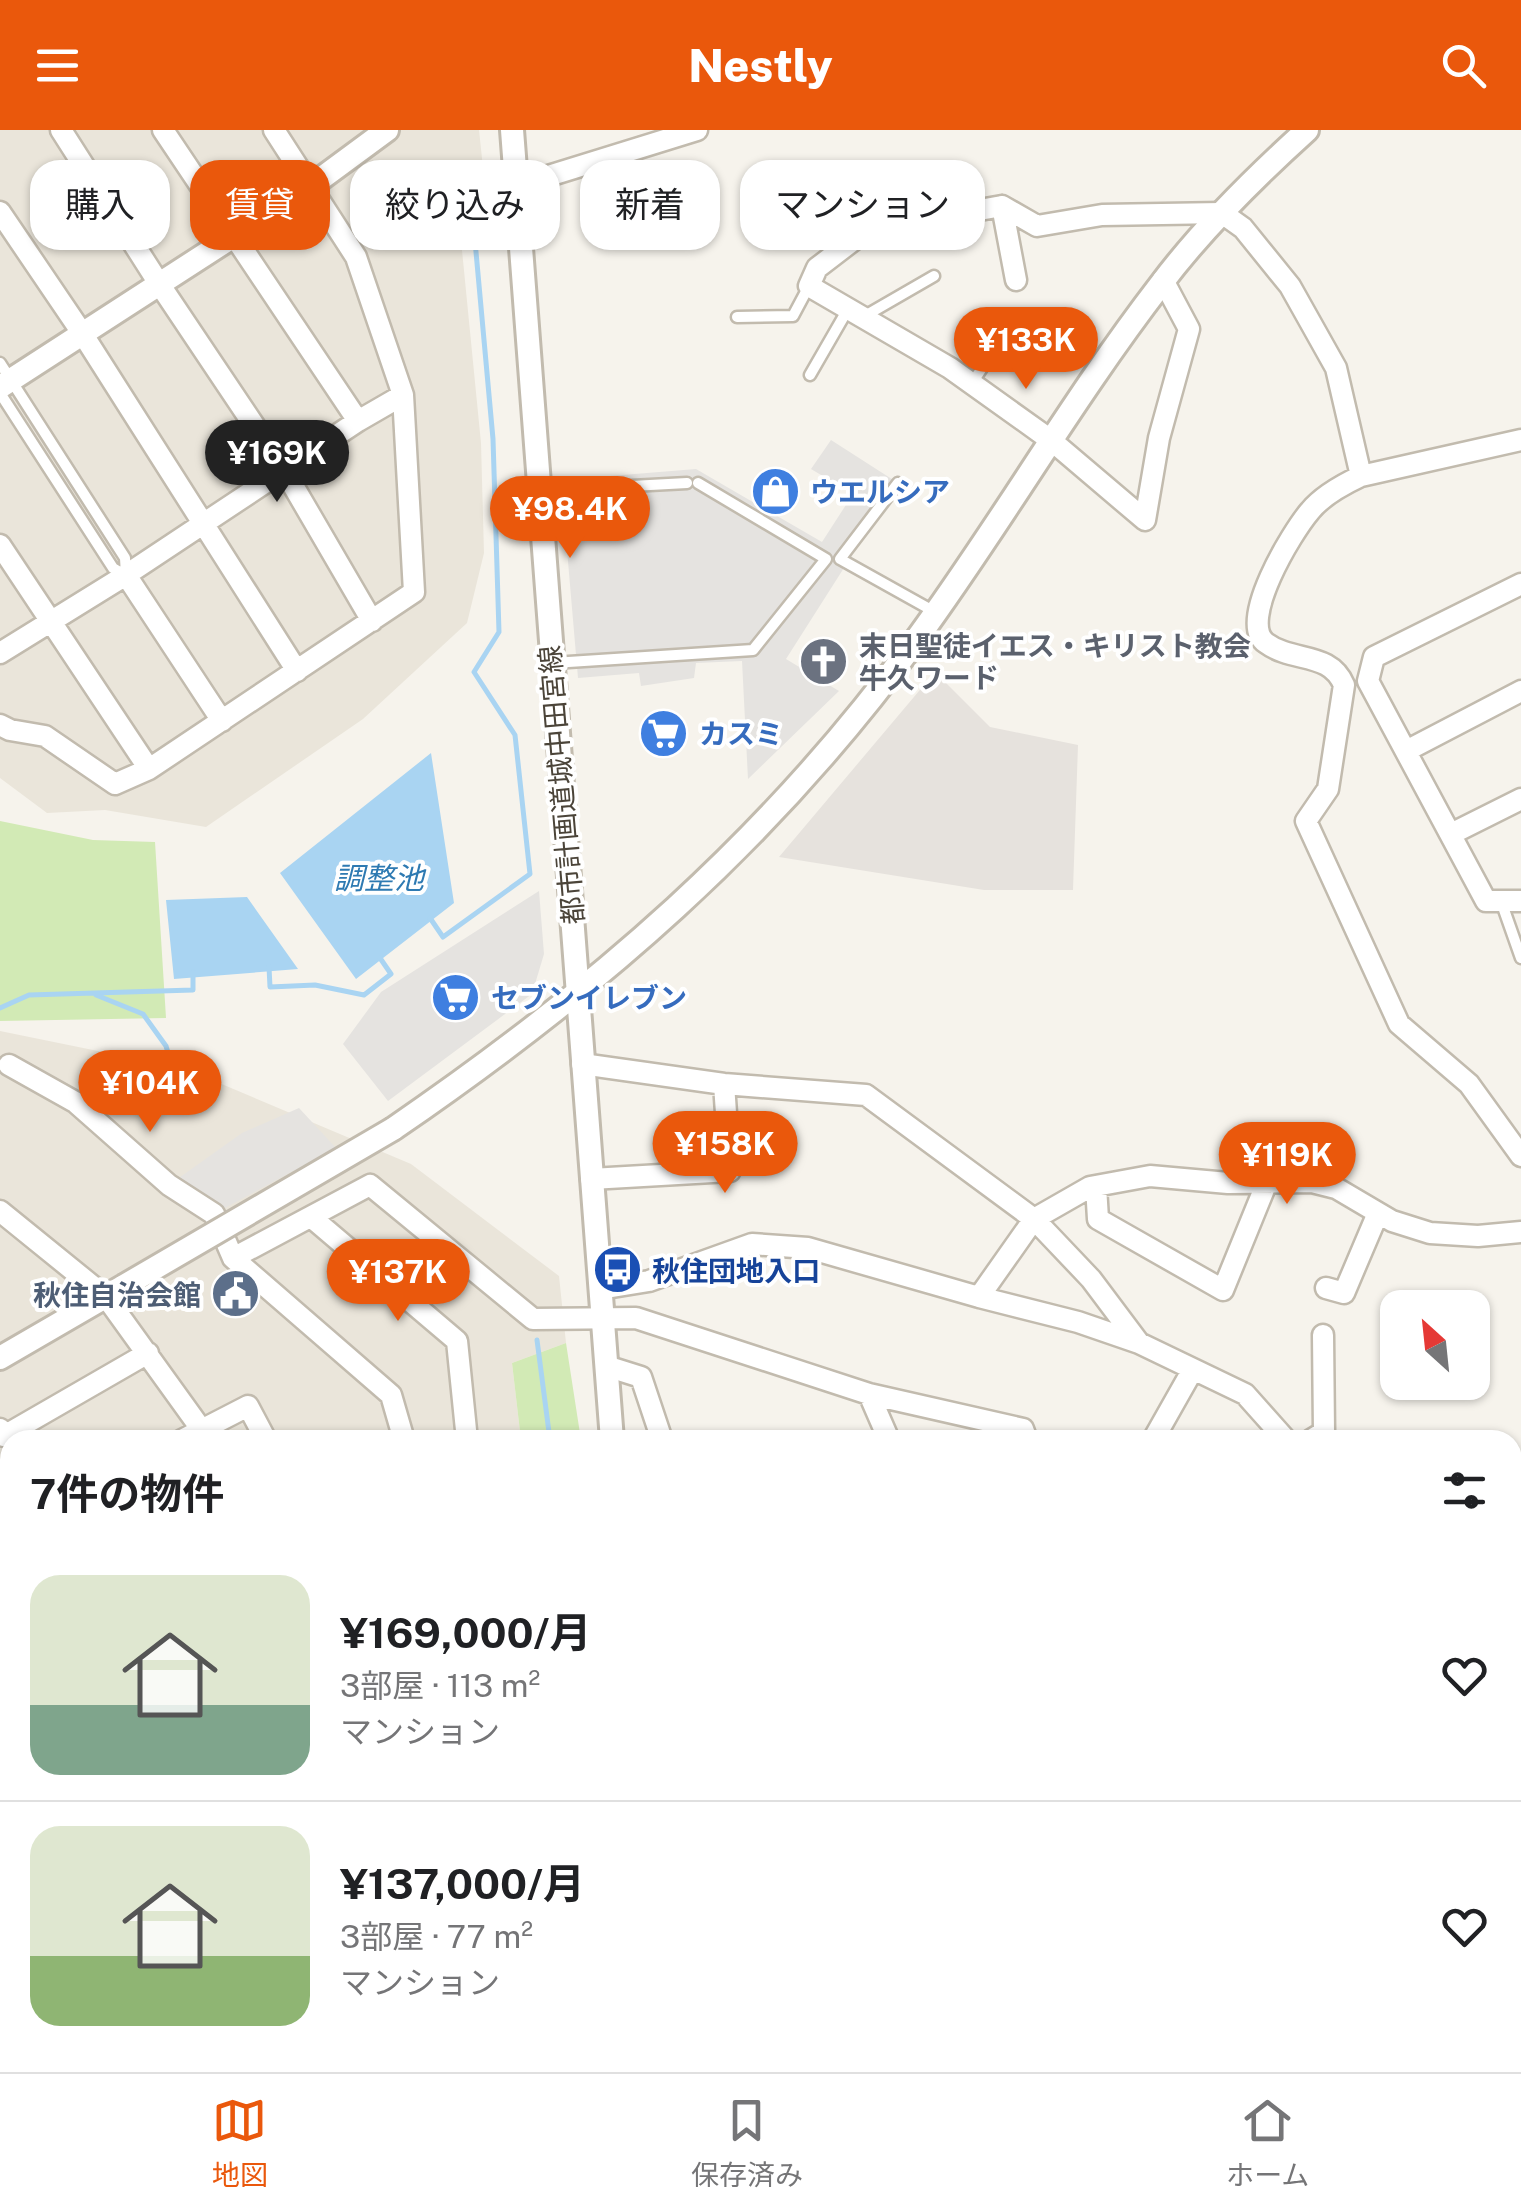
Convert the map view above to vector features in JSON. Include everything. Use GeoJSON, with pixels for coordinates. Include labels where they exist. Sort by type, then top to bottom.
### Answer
{"type":"FeatureCollection","features":[{"type":"Feature","properties":{"kind":"street"},"geometry":{"type":"LineString","coordinates":[[61,130],[284,470],[372,621]]}},
{"type":"Feature","properties":{"kind":"street"},"geometry":{"type":"LineString","coordinates":[[162,130],[190,173]]}},
{"type":"Feature","properties":{"kind":"street"},"geometry":{"type":"LineString","coordinates":[[274,130],[294,160]]}},
{"type":"Feature","properties":{"kind":"street","name":"都市計画道城中田宮線"},"geometry":{"type":"LineString","coordinates":[[512,130],[514,160]]}},
{"type":"Feature","properties":{"kind":"street"},"geometry":{"type":"LineString","coordinates":[[560,172],[698,130]]}},
{"type":"Feature","properties":{"kind":"street"},"geometry":{"type":"LineString","coordinates":[[0,1358],[392,1130],[578,995],[669,917],[774,812],[868,702],[936,612],[1112,350],[1164,280],[1222,213],[1307,130]]}},
{"type":"Feature","properties":{"kind":"street"},"geometry":{"type":"LineString","coordinates":[[330,171],[379,132]]}},
{"type":"Feature","properties":{"kind":"street"},"geometry":{"type":"LineString","coordinates":[[1002,206],[1016,280]]}},
{"type":"Feature","properties":{"kind":"street"},"geometry":{"type":"LineString","coordinates":[[1164,280],[1189,329],[1158,438],[1145,520],[1052,441],[972,383],[809,286],[817,268],[885,216],[940,217],[1002,206],[1038,226],[1102,215],[1222,213],[1243,228],[1290,286],[1336,368],[1361,476]]}},
{"type":"Feature","properties":{"kind":"street"},"geometry":{"type":"LineString","coordinates":[[0,212],[82,333],[297,671]]}},
{"type":"Feature","properties":{"kind":"street"},"geometry":{"type":"LineString","coordinates":[[0,725],[45,736],[114,784],[150,768],[414,592],[403,394],[356,257],[330,216]]}},
{"type":"Feature","properties":{"kind":"street"},"geometry":{"type":"LineString","coordinates":[[3,381],[211,250]]}},
{"type":"Feature","properties":{"kind":"street"},"geometry":{"type":"LineString","coordinates":[[241,250],[358,421]]}},
{"type":"Feature","properties":{"kind":"street","name":"都市計画道城中田宮線"},"geometry":{"type":"LineString","coordinates":[[521,250],[611,1430]]}},
{"type":"Feature","properties":{"kind":"street"},"geometry":{"type":"LineString","coordinates":[[0,653],[403,394]]}},
{"type":"Feature","properties":{"kind":"street"},"geometry":{"type":"LineString","coordinates":[[1521,440],[1361,476],[1345,484],[1311,509],[1268,582],[1256,614],[1257,631],[1264,642],[1294,656],[1327,662],[1340,673],[1343,707],[1328,789],[1306,821],[1398,1024],[1469,1084],[1521,1156]]}},
{"type":"Feature","properties":{"kind":"street"},"geometry":{"type":"LineString","coordinates":[[0,545],[150,768]]}},
{"type":"Feature","properties":{"kind":"street"},"geometry":{"type":"LineString","coordinates":[[126,575],[222,721]]}},
{"type":"Feature","properties":{"kind":"street"},"geometry":{"type":"LineString","coordinates":[[1512,902],[1486,902],[1368,681],[1374,657],[1521,584]]}},
{"type":"Feature","properties":{"kind":"street"},"geometry":{"type":"LineString","coordinates":[[1406,751],[1521,690]]}},
{"type":"Feature","properties":{"kind":"street"},"geometry":{"type":"LineString","coordinates":[[1451,834],[1521,799]]}},
{"type":"Feature","properties":{"kind":"street"},"geometry":{"type":"LineString","coordinates":[[582,1064],[724,1084],[866,1095],[1034,1218],[1092,1279],[1138,1343]]}},
{"type":"Feature","properties":{"kind":"street"},"geometry":{"type":"LineString","coordinates":[[9,1066],[75,1102],[169,1185],[214,1214],[233,1258],[390,1395],[401,1430]]}},
{"type":"Feature","properties":{"kind":"street"},"geometry":{"type":"LineString","coordinates":[[591,1180],[730,1171],[724,1084]]}},
{"type":"Feature","properties":{"kind":"street"},"geometry":{"type":"LineString","coordinates":[[979,1297],[1034,1218],[1096,1186],[1150,1176],[1312,1182],[1336,1188],[1392,1221],[1430,1234],[1478,1236],[1521,1232]]}},
{"type":"Feature","properties":{"kind":"street"},"geometry":{"type":"LineString","coordinates":[[1096,1186],[1098,1219],[1223,1290],[1267,1182]]}},
{"type":"Feature","properties":{"kind":"street"},"geometry":{"type":"LineString","coordinates":[[233,1258],[370,1185],[533,1319],[636,1318],[869,1394],[1023,1430]]}},
{"type":"Feature","properties":{"kind":"street"},"geometry":{"type":"LineString","coordinates":[[1326,1288],[1344,1293],[1378,1212]]}},
{"type":"Feature","properties":{"kind":"street"},"geometry":{"type":"LineString","coordinates":[[311,1217],[457,1341],[466,1430]]}},
{"type":"Feature","properties":{"kind":"street"},"geometry":{"type":"LineString","coordinates":[[4,1221],[115,1292],[148,1353],[203,1430]]}},
{"type":"Feature","properties":{"kind":"street"},"geometry":{"type":"LineString","coordinates":[[600,1290],[650,1281],[752,1244],[808,1248],[1078,1322],[1138,1343],[1245,1394],[1277,1430]]}},
{"type":"Feature","properties":{"kind":"street"},"geometry":{"type":"LineString","coordinates":[[1324,1335],[1324,1430]]}},
{"type":"Feature","properties":{"kind":"street"},"geometry":{"type":"LineString","coordinates":[[14,1430],[148,1353]]}},
{"type":"Feature","properties":{"kind":"street"},"geometry":{"type":"LineString","coordinates":[[606,1366],[641,1377],[659,1430]]}},
{"type":"Feature","properties":{"kind":"street"},"geometry":{"type":"LineString","coordinates":[[1159,1430],[1192,1372]]}},
{"type":"Feature","properties":{"kind":"street"},"geometry":{"type":"LineString","coordinates":[[869,1394],[885,1430]]}},
{"type":"Feature","properties":{"kind":"street"},"geometry":{"type":"LineString","coordinates":[[212,1430],[248,1406],[261,1430]]}},
{"type":"Feature","properties":{"kind":"lane"},"geometry":{"type":"LineString","coordinates":[[810,375],[856,313],[934,276]]}},
{"type":"Feature","properties":{"kind":"lane"},"geometry":{"type":"LineString","coordinates":[[737,317],[794,316],[809,286]]}},
{"type":"Feature","properties":{"kind":"lane"},"geometry":{"type":"LineString","coordinates":[[972,383],[1000,341]]}},
{"type":"Feature","properties":{"kind":"lane"},"geometry":{"type":"LineString","coordinates":[[3,381],[125,558],[126,575],[112,568],[3,381]]}},
{"type":"Feature","properties":{"kind":"lane"},"geometry":{"type":"LineString","coordinates":[[538,492],[692,483],[826,559],[753,650],[552,664]]}},
{"type":"Feature","properties":{"kind":"lane"},"geometry":{"type":"LineString","coordinates":[[898,483],[840,559],[936,612]]}},
{"type":"Feature","properties":{"kind":"lane"},"geometry":{"type":"LineString","coordinates":[[1512,902],[1521,958]]}},
{"type":"Feature","properties":{"kind":"shaded area"},"geometry":{"type":"Polygon","coordinates":[[[0,130],[479,130],[482,160],[350,160],[350,250],[462,250],[481,443],[484,553],[467,623],[363,719],[206,827],[105,810],[47,813],[0,778],[0,130]]]}},
{"type":"Feature","properties":{"kind":"shaded area"},"geometry":{"type":"Polygon","coordinates":[[[831,440],[898,483],[786,659],[839,691],[748,779],[742,661],[696,663],[694,678],[641,686],[639,673],[578,678],[561,480],[696,469],[822,542],[853,494],[811,469],[831,440]]]}},
{"type":"Feature","properties":{"kind":"shaded area"},"geometry":{"type":"Polygon","coordinates":[[[935,672],[990,727],[1078,745],[1073,890],[984,890],[779,857],[935,672]]]}},
{"type":"Feature","properties":{"kind":"shaded area"},"geometry":{"type":"Polygon","coordinates":[[[539,891],[544,954],[532,994],[388,1101],[343,1044],[381,992],[539,891]]]}},
{"type":"Feature","properties":{"kind":"shaded area"},"geometry":{"type":"Polygon","coordinates":[[[0,1031],[186,1069],[411,1164],[559,1276],[566,1343],[512,1363],[520,1430],[0,1430],[0,1031]]]}},
{"type":"Feature","properties":{"kind":"shaded area"},"geometry":{"type":"Polygon","coordinates":[[[299,1108],[336,1148],[214,1214],[169,1185],[242,1133],[299,1108]]]}},
{"type":"Feature","properties":{"kind":"green space"},"geometry":{"type":"Polygon","coordinates":[[[0,821],[93,840],[155,842],[166,1018],[0,1021],[0,821]]]}},
{"type":"Feature","properties":{"kind":"green space"},"geometry":{"type":"Polygon","coordinates":[[[566,1343],[579,1430],[520,1430],[512,1363],[566,1343]]]}},
{"type":"Feature","properties":{"kind":"water","name":"調整池"},"geometry":{"type":"Polygon","coordinates":[[[431,753],[454,903],[356,979],[280,873],[431,753]]]}},
{"type":"Feature","properties":{"kind":"water","name":"調整池"},"geometry":{"type":"Polygon","coordinates":[[[247,897],[298,969],[174,979],[166,900],[247,897]]]}},
{"type":"Feature","properties":{"kind":"waterway"},"geometry":{"type":"LineString","coordinates":[[430,918],[443,937],[530,874],[515,735],[474,672],[499,632],[493,439],[476,250]]}},
{"type":"Feature","properties":{"kind":"waterway"},"geometry":{"type":"LineString","coordinates":[[269,967],[270,987],[315,985],[364,995],[391,974],[380,958]]}},
{"type":"Feature","properties":{"kind":"waterway"},"geometry":{"type":"LineString","coordinates":[[0,1008],[29,995],[193,990],[193,972]]}},
{"type":"Feature","properties":{"kind":"waterway"},"geometry":{"type":"LineString","coordinates":[[96,995],[143,1014],[166,1046],[175,1076],[165,1105]]}},
{"type":"Feature","properties":{"kind":"waterway"},"geometry":{"type":"LineString","coordinates":[[537,1340],[549,1430]]}},
{"type":"Feature","properties":{"kind":"place","name":"ウエルシア"},"geometry":{"type":"Point","coordinates":[775,491]}},
{"type":"Feature","properties":{"kind":"place","name":"末日聖徒イエス・キリスト教会 牛久ワード"},"geometry":{"type":"Point","coordinates":[824,661]}},
{"type":"Feature","properties":{"kind":"place","name":"カスミ"},"geometry":{"type":"Point","coordinates":[664,733]}},
{"type":"Feature","properties":{"kind":"place","name":"セブンイレブン"},"geometry":{"type":"Point","coordinates":[456,997]}},
{"type":"Feature","properties":{"kind":"place","name":"秋住団地入口"},"geometry":{"type":"Point","coordinates":[617,1270]}},
{"type":"Feature","properties":{"kind":"place","name":"秋住自治会館"},"geometry":{"type":"Point","coordinates":[236,1294]}}]}
